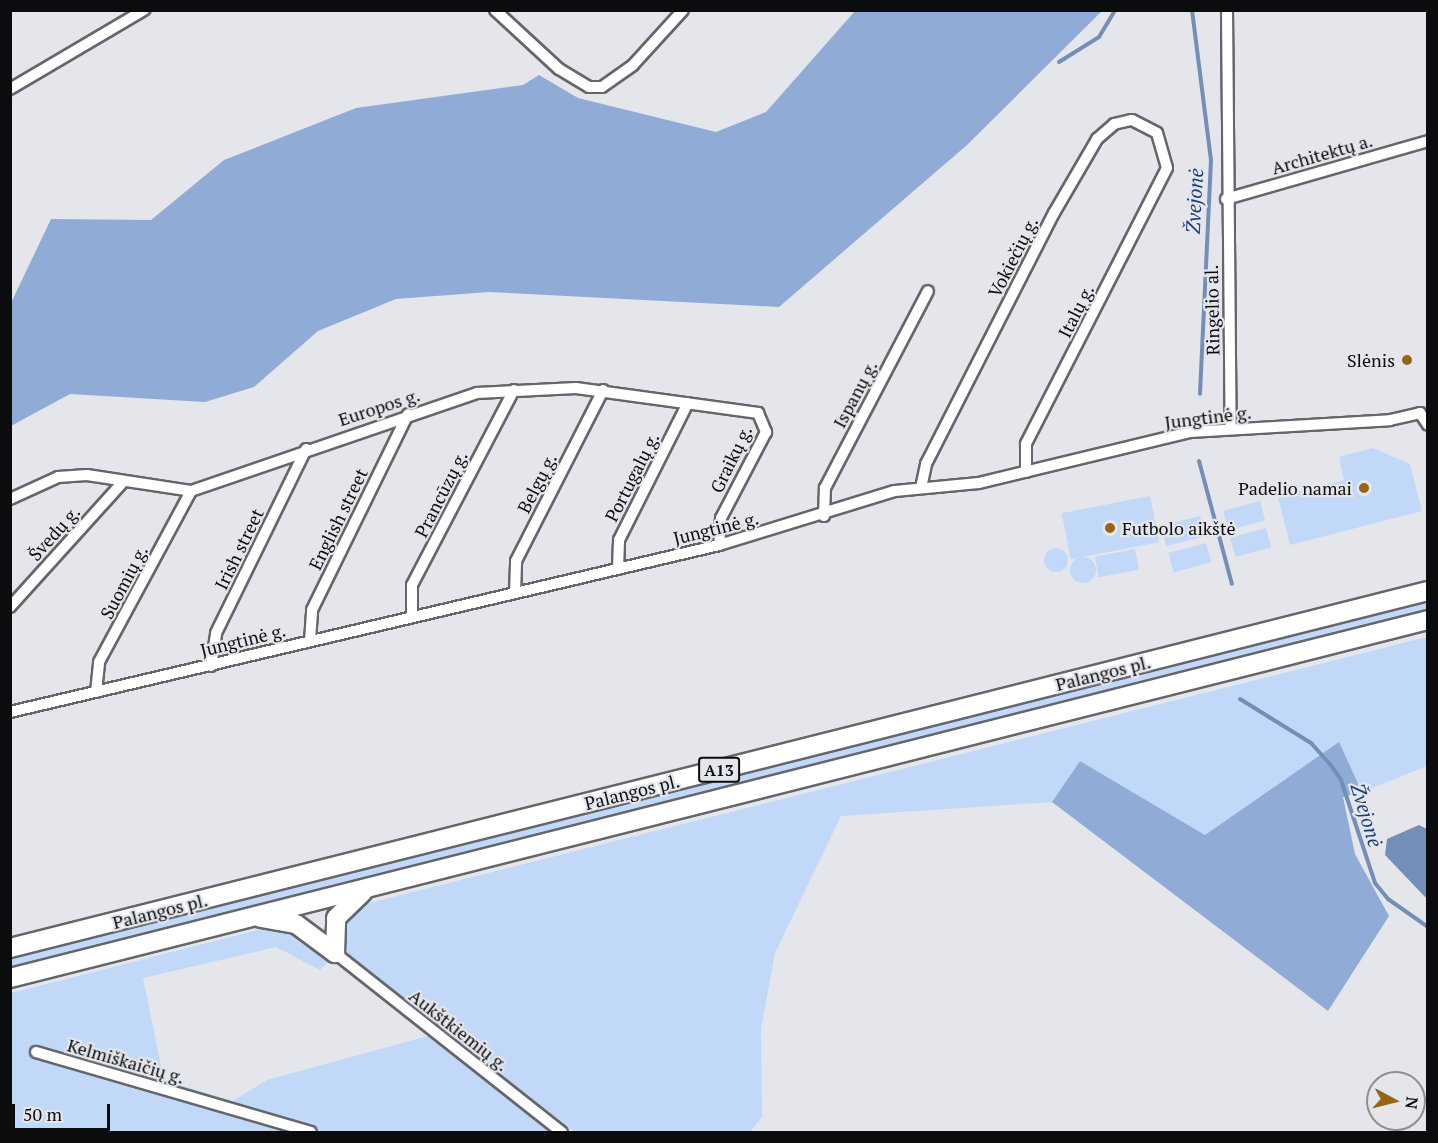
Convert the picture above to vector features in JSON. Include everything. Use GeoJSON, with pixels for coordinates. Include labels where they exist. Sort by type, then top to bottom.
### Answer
{"type":"FeatureCollection","features":[{"type":"Feature","properties":{"kind":"highway","name":"Palangos pl."},"geometry":{"type":"LineString","coordinates":[[10,948],[1428,591]]}},
{"type":"Feature","properties":{"kind":"highway","name":"Palangos pl."},"geometry":{"type":"LineString","coordinates":[[10,978],[1428,620]]}},
{"type":"Feature","properties":{"kind":"highway"},"geometry":{"type":"LineString","coordinates":[[335,953],[336,918],[369,887]]}},
{"type":"Feature","properties":{"kind":"highway"},"geometry":{"type":"LineString","coordinates":[[253,916],[296,924],[335,953]]}},
{"type":"Feature","properties":{"kind":"street"},"geometry":{"type":"LineString","coordinates":[[10,89],[144,10]]}},
{"type":"Feature","properties":{"kind":"street"},"geometry":{"type":"LineString","coordinates":[[495,10],[559,69],[589,87],[614,83],[683,10]]}},
{"type":"Feature","properties":{"kind":"street","name":"Ringelio al."},"geometry":{"type":"LineString","coordinates":[[1227,10],[1226,200],[1231,429]]}},
{"type":"Feature","properties":{"kind":"street","name":"Vokiečių g."},"geometry":{"type":"LineString","coordinates":[[921,488],[926,464],[1097,139],[1114,124],[1132,120],[1157,133],[1167,168]]}},
{"type":"Feature","properties":{"kind":"street","name":"Architektų a."},"geometry":{"type":"LineString","coordinates":[[1226,200],[1428,141]]}},
{"type":"Feature","properties":{"kind":"street","name":"Italų g."},"geometry":{"type":"LineString","coordinates":[[1026,472],[1026,444],[1167,168]]}},
{"type":"Feature","properties":{"kind":"street","name":"Ispanų g."},"geometry":{"type":"LineString","coordinates":[[824,516],[825,488],[928,291]]}},
{"type":"Feature","properties":{"kind":"street","name":"Europos g."},"geometry":{"type":"LineString","coordinates":[[10,499],[58,477],[123,482],[191,491],[408,414],[477,393],[514,390],[603,390],[758,413],[765,422]]}},
{"type":"Feature","properties":{"kind":"street","name":"Prancūzų g."},"geometry":{"type":"LineString","coordinates":[[412,617],[412,585],[514,390]]}},
{"type":"Feature","properties":{"kind":"street","name":"Belgų g."},"geometry":{"type":"LineString","coordinates":[[515,593],[516,561],[603,390]]}},
{"type":"Feature","properties":{"kind":"street","name":"Portugalų g."},"geometry":{"type":"LineString","coordinates":[[618,569],[619,540],[688,403]]}},
{"type":"Feature","properties":{"kind":"street","name":"Jungtinė g."},"geometry":{"type":"LineString","coordinates":[[10,711],[211,666],[719,545],[921,488],[1026,472],[1190,432],[1390,420],[1424,412],[1428,424]]}},
{"type":"Feature","properties":{"kind":"street","name":"English street"},"geometry":{"type":"LineString","coordinates":[[310,641],[312,610],[408,414]]}},
{"type":"Feature","properties":{"kind":"street","name":"Graikų g."},"geometry":{"type":"LineString","coordinates":[[719,545],[721,518],[761,442],[765,422]]}},
{"type":"Feature","properties":{"kind":"street","name":"Irish street"},"geometry":{"type":"LineString","coordinates":[[211,666],[216,633],[306,449]]}},
{"type":"Feature","properties":{"kind":"street","name":"Švedų g."},"geometry":{"type":"LineString","coordinates":[[10,607],[123,482]]}},
{"type":"Feature","properties":{"kind":"street","name":"Suomių g."},"geometry":{"type":"LineString","coordinates":[[96,692],[99,662],[191,491]]}},
{"type":"Feature","properties":{"kind":"street","name":"Aukštkiemių g."},"geometry":{"type":"LineString","coordinates":[[335,953],[562,1132]]}},
{"type":"Feature","properties":{"kind":"street","name":"Kelmiškaičių g."},"geometry":{"type":"LineString","coordinates":[[36,1052],[311,1132]]}},
{"type":"Feature","properties":{"kind":"shaded area"},"geometry":{"type":"Polygon","coordinates":[[[855,11],[1102,11],[967,145],[779,307],[489,292],[396,299],[318,331],[254,387],[205,402],[70,394],[11,426],[11,303],[51,219],[151,220],[224,160],[356,108],[523,85],[539,75],[578,98],[716,132],[766,112],[855,11]]]}},
{"type":"Feature","properties":{"kind":"shaded area","name":"Padelio namai"},"geometry":{"type":"Polygon","coordinates":[[[1373,448],[1410,464],[1422,511],[1290,545],[1278,497],[1344,480],[1339,457],[1373,448]]]}},
{"type":"Feature","properties":{"kind":"shaded area","name":"Futbolo aikštė"},"geometry":{"type":"Polygon","coordinates":[[[1150,496],[1159,542],[1071,559],[1062,513],[1150,496]]]}},
{"type":"Feature","properties":{"kind":"shaded area"},"geometry":{"type":"Polygon","coordinates":[[[1260,501],[1265,520],[1228,530],[1223,511],[1260,501]]]}},
{"type":"Feature","properties":{"kind":"shaded area"},"geometry":{"type":"Polygon","coordinates":[[[1200,516],[1205,536],[1166,546],[1161,526],[1200,516]]]}},
{"type":"Feature","properties":{"kind":"shaded area"},"geometry":{"type":"Polygon","coordinates":[[[1266,528],[1271,547],[1235,557],[1230,538],[1266,528]]]}},
{"type":"Feature","properties":{"kind":"shaded area"},"geometry":{"type":"Polygon","coordinates":[[[1206,543],[1211,562],[1174,572],[1168,553],[1206,543]]]}},
{"type":"Feature","properties":{"kind":"shaded area"},"geometry":{"type":"Polygon","coordinates":[[[1051,548],[1061,548],[1068,555],[1068,565],[1061,572],[1051,572],[1044,565],[1044,555],[1051,548]]]}},
{"type":"Feature","properties":{"kind":"shaded area"},"geometry":{"type":"Polygon","coordinates":[[[1135,549],[1139,570],[1099,577],[1095,557],[1135,549]]]}},
{"type":"Feature","properties":{"kind":"shaded area"},"geometry":{"type":"Polygon","coordinates":[[[1083,557],[1092,561],[1096,570],[1092,579],[1083,583],[1074,579],[1070,570],[1074,561],[1083,557]]]}},
{"type":"Feature","properties":{"kind":"shaded area"},"geometry":{"type":"Polygon","coordinates":[[[1427,600],[1427,612],[11,968],[11,958],[1427,600]]]}},
{"type":"Feature","properties":{"kind":"shaded area"},"geometry":{"type":"Polygon","coordinates":[[[1427,637],[1427,766],[1362,792],[1339,743],[1205,835],[1080,761],[1052,802],[841,816],[775,953],[761,1029],[762,1117],[750,1132],[575,1132],[344,951],[339,931],[365,904],[1427,637]]]}},
{"type":"Feature","properties":{"kind":"shaded area"},"geometry":{"type":"Polygon","coordinates":[[[1339,742],[1362,792],[1343,797],[1355,854],[1389,916],[1328,1011],[1052,802],[1080,761],[1205,835],[1339,742]]]}},
{"type":"Feature","properties":{"kind":"shaded area"},"geometry":{"type":"Polygon","coordinates":[[[1419,825],[1427,829],[1427,899],[1385,855],[1387,839],[1419,825]]]}},
{"type":"Feature","properties":{"kind":"shaded area"},"geometry":{"type":"Polygon","coordinates":[[[270,927],[285,927],[319,947],[330,960],[320,970],[276,947],[143,978],[164,1080],[233,1101],[267,1080],[428,1036],[552,1132],[11,1132],[11,993],[270,927]]]}},
{"type":"Feature","properties":{"kind":"waterway"},"geometry":{"type":"LineString","coordinates":[[1059,62],[1099,37],[1115,10]]}},
{"type":"Feature","properties":{"kind":"waterway","name":"Žvejonė"},"geometry":{"type":"LineString","coordinates":[[1192,10],[1211,160],[1200,394]]}},
{"type":"Feature","properties":{"kind":"waterway","name":"Žvejonė"},"geometry":{"type":"LineString","coordinates":[[1199,461],[1232,584]]}},
{"type":"Feature","properties":{"kind":"waterway","name":"Žvejonė"},"geometry":{"type":"LineString","coordinates":[[1240,699],[1311,743],[1330,764],[1341,780],[1375,883],[1388,899],[1428,927]]}},
{"type":"Feature","properties":{"kind":"place","name":"Slėnis"},"geometry":{"type":"Point","coordinates":[1407,360]}},
{"type":"Feature","properties":{"kind":"place","name":"Padelio namai"},"geometry":{"type":"Point","coordinates":[1364,488]}},
{"type":"Feature","properties":{"kind":"place","name":"Futbolo aikštė"},"geometry":{"type":"Point","coordinates":[1110,528]}}]}
